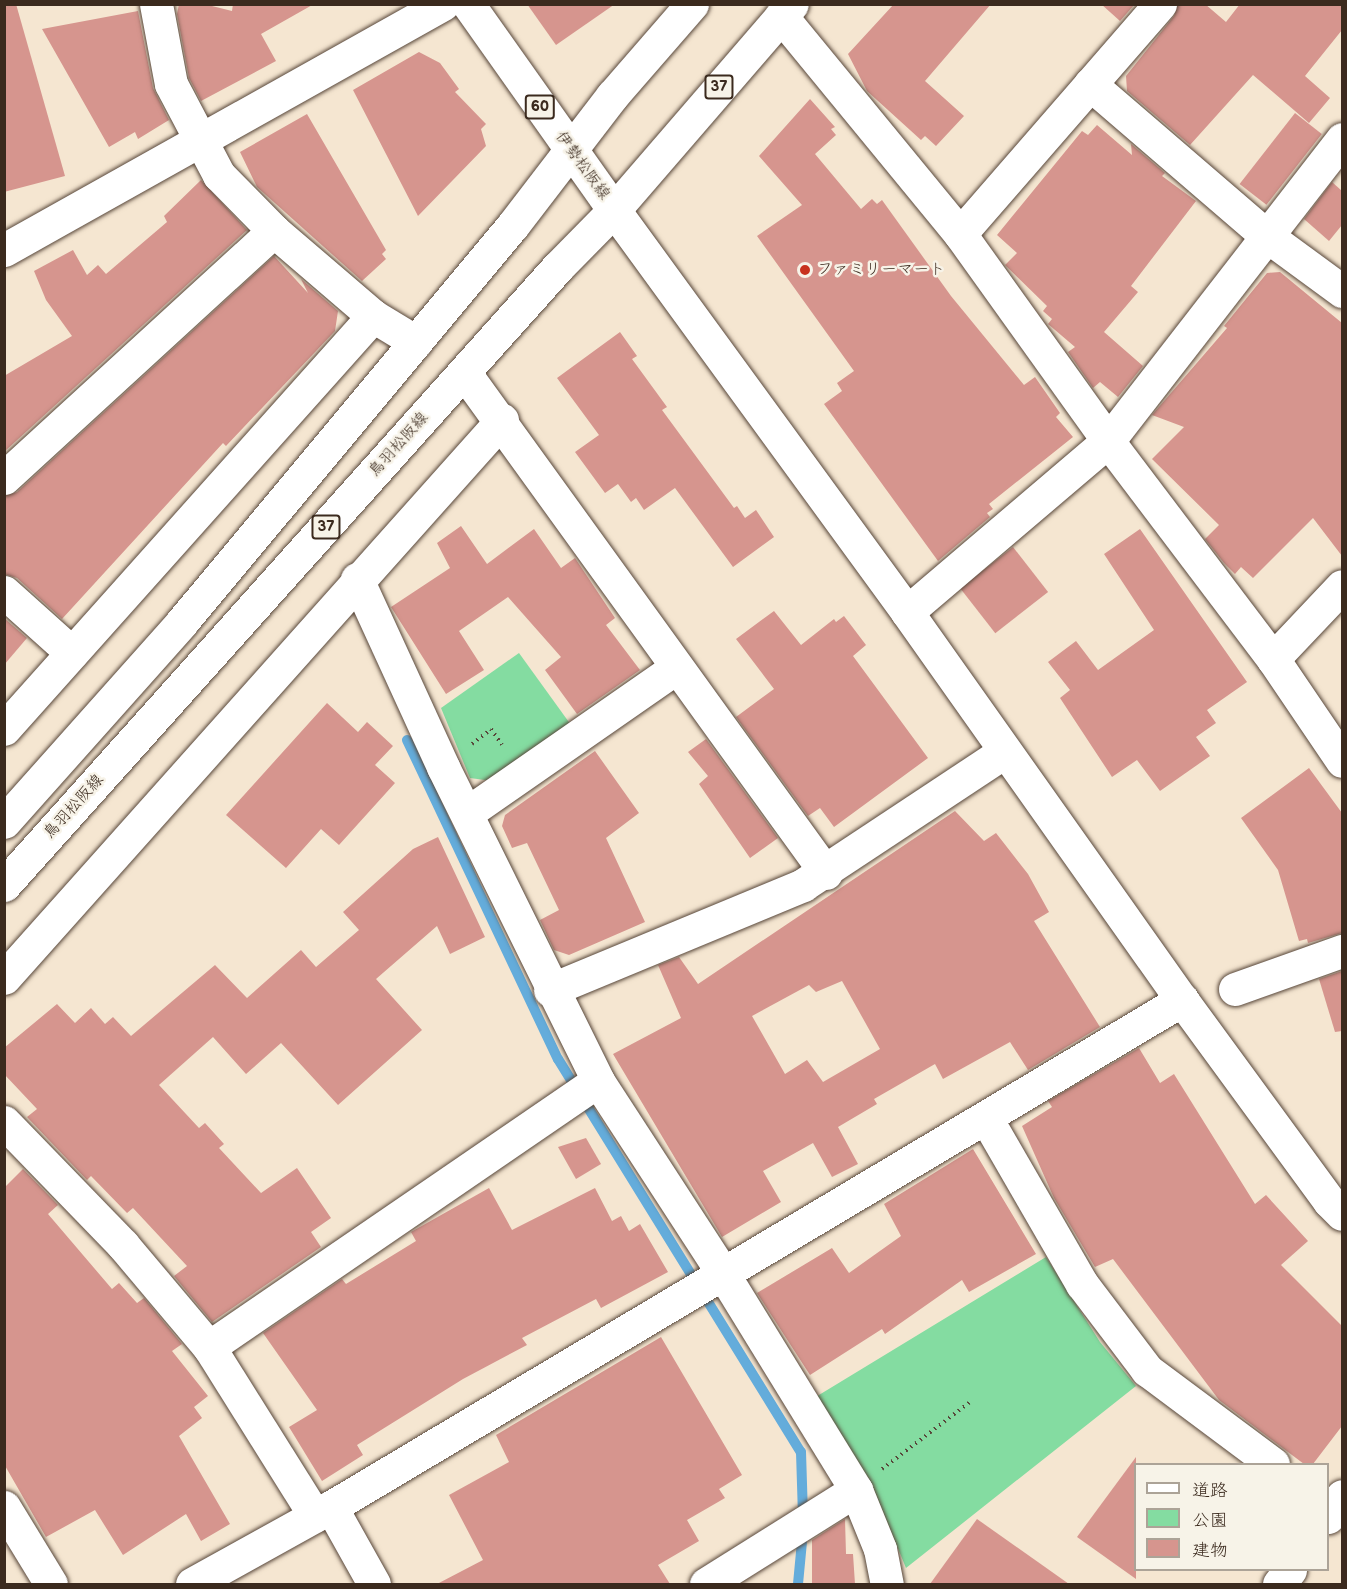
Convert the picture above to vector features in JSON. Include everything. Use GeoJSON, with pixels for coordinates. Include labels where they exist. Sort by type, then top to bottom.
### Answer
{"type":"FeatureCollection","features":[{"type":"Feature","properties":{"kind":"street"},"geometry":{"type":"LineString","coordinates":[[156,4],[171,84],[219,175],[274,231],[373,316],[416,342]]}},
{"type":"Feature","properties":{"kind":"street"},"geometry":{"type":"LineString","coordinates":[[4,250],[443,4]]}},
{"type":"Feature","properties":{"kind":"street","name":"伊勢松阪線"},"geometry":{"type":"LineString","coordinates":[[468,4],[570,150],[907,612],[1004,752],[1182,1000],[1329,1201],[1342,1214]]}},
{"type":"Feature","properties":{"kind":"street"},"geometry":{"type":"LineString","coordinates":[[4,822],[182,621],[416,342],[570,150],[692,4]]}},
{"type":"Feature","properties":{"kind":"street"},"geometry":{"type":"LineString","coordinates":[[960,234],[1160,4]]}},
{"type":"Feature","properties":{"kind":"street"},"geometry":{"type":"LineString","coordinates":[[786,10],[960,234],[1108,441],[1273,659],[1342,761]]}},
{"type":"Feature","properties":{"kind":"street","name":"鳥羽松阪線"},"geometry":{"type":"LineString","coordinates":[[4,885],[464,372],[614,210],[786,10]]}},
{"type":"Feature","properties":{"kind":"street"},"geometry":{"type":"LineString","coordinates":[[1090,84],[1267,236],[1342,291]]}},
{"type":"Feature","properties":{"kind":"street"},"geometry":{"type":"LineString","coordinates":[[907,612],[1108,441],[1342,139]]}},
{"type":"Feature","properties":{"kind":"street"},"geometry":{"type":"LineString","coordinates":[[4,478],[274,231]]}},
{"type":"Feature","properties":{"kind":"street"},"geometry":{"type":"LineString","coordinates":[[4,729],[373,316]]}},
{"type":"Feature","properties":{"kind":"street"},"geometry":{"type":"LineString","coordinates":[[464,372],[502,420],[676,668],[826,873]]}},
{"type":"Feature","properties":{"kind":"street"},"geometry":{"type":"LineString","coordinates":[[4,978],[357,579],[502,420]]}},
{"type":"Feature","properties":{"kind":"street"},"geometry":{"type":"LineString","coordinates":[[357,579],[443,767],[467,813],[594,1083],[718,1274],[842,1498],[880,1549],[887,1584]]}},
{"type":"Feature","properties":{"kind":"street"},"geometry":{"type":"LineString","coordinates":[[1273,659],[1342,586]]}},
{"type":"Feature","properties":{"kind":"street"},"geometry":{"type":"LineString","coordinates":[[4,592],[72,653]]}},
{"type":"Feature","properties":{"kind":"street"},"geometry":{"type":"LineString","coordinates":[[467,813],[676,668]]}},
{"type":"Feature","properties":{"kind":"street"},"geometry":{"type":"LineString","coordinates":[[550,990],[826,873],[1004,752]]}},
{"type":"Feature","properties":{"kind":"street"},"geometry":{"type":"LineString","coordinates":[[1235,989],[1342,951]]}},
{"type":"Feature","properties":{"kind":"street"},"geometry":{"type":"LineString","coordinates":[[192,1584],[323,1511],[1182,1000]]}},
{"type":"Feature","properties":{"kind":"street"},"geometry":{"type":"LineString","coordinates":[[208,1347],[594,1083]]}},
{"type":"Feature","properties":{"kind":"street"},"geometry":{"type":"LineString","coordinates":[[986,1118],[1082,1284],[1147,1370],[1272,1463]]}},
{"type":"Feature","properties":{"kind":"street"},"geometry":{"type":"LineString","coordinates":[[4,1122],[123,1245],[208,1347],[374,1584]]}},
{"type":"Feature","properties":{"kind":"street"},"geometry":{"type":"LineString","coordinates":[[706,1584],[842,1498]]}},
{"type":"Feature","properties":{"kind":"street"},"geometry":{"type":"LineString","coordinates":[[4,1507],[51,1584]]}},
{"type":"Feature","properties":{"kind":"street"},"geometry":{"type":"LineString","coordinates":[[1279,1584],[1289,1571]]}},
{"type":"Feature","properties":{"kind":"path"},"geometry":{"type":"LineString","coordinates":[[443,767],[491,729],[522,775]]}},
{"type":"Feature","properties":{"kind":"path"},"geometry":{"type":"LineString","coordinates":[[842,1498],[969,1402]]}},
{"type":"Feature","properties":{"kind":"green space"},"geometry":{"type":"Polygon","coordinates":[[[519,653],[571,725],[492,781],[470,778],[441,708],[519,653]]]}},
{"type":"Feature","properties":{"kind":"green space"},"geometry":{"type":"Polygon","coordinates":[[[1046,1257],[1100,1342],[1136,1386],[906,1568],[872,1485],[814,1398],[1046,1257]]]}},
{"type":"Feature","properties":{"kind":"building"},"geometry":{"type":"Polygon","coordinates":[[[4,4],[16,4],[65,176],[4,192],[4,4]]]}},
{"type":"Feature","properties":{"kind":"building"},"geometry":{"type":"Polygon","coordinates":[[[179,4],[204,4],[232,11],[233,4],[314,4],[261,34],[276,61],[201,101],[189,78],[177,14],[179,4]]]}},
{"type":"Feature","properties":{"kind":"building"},"geometry":{"type":"Polygon","coordinates":[[[527,4],[615,4],[556,45],[527,4]]]}},
{"type":"Feature","properties":{"kind":"building"},"geometry":{"type":"Polygon","coordinates":[[[894,4],[991,4],[925,81],[964,116],[936,146],[925,136],[921,140],[867,91],[848,54],[894,4]]]}},
{"type":"Feature","properties":{"kind":"building"},"geometry":{"type":"Polygon","coordinates":[[[1101,4],[1135,4],[1120,21],[1101,4]]]}},
{"type":"Feature","properties":{"kind":"building"},"geometry":{"type":"Polygon","coordinates":[[[1178,4],[1205,4],[1226,22],[1240,4],[1342,4],[1342,30],[1305,76],[1330,98],[1309,123],[1253,75],[1190,145],[1127,91],[1126,76],[1174,16],[1178,4]]]}},
{"type":"Feature","properties":{"kind":"building"},"geometry":{"type":"Polygon","coordinates":[[[138,11],[153,88],[169,120],[138,139],[135,132],[109,147],[42,29],[138,11]]]}},
{"type":"Feature","properties":{"kind":"building"},"geometry":{"type":"Polygon","coordinates":[[[419,52],[440,63],[459,89],[455,92],[486,124],[481,129],[486,146],[418,216],[353,90],[419,52]]]}},
{"type":"Feature","properties":{"kind":"building"},"geometry":{"type":"Polygon","coordinates":[[[810,99],[835,127],[831,129],[836,135],[815,154],[861,209],[872,199],[877,204],[882,200],[951,296],[1024,385],[1035,377],[1060,413],[1056,417],[1073,437],[989,504],[993,509],[987,513],[990,517],[938,561],[824,404],[842,391],[837,383],[854,371],[757,236],[802,205],[759,156],[810,99]]]}},
{"type":"Feature","properties":{"kind":"building"},"geometry":{"type":"Polygon","coordinates":[[[1295,113],[1322,134],[1266,205],[1240,184],[1295,113]]]}},
{"type":"Feature","properties":{"kind":"building"},"geometry":{"type":"Polygon","coordinates":[[[307,114],[386,250],[382,254],[386,259],[362,281],[257,187],[240,152],[307,114]]]}},
{"type":"Feature","properties":{"kind":"building"},"geometry":{"type":"Polygon","coordinates":[[[1097,125],[1132,155],[1131,144],[1165,173],[1162,176],[1196,201],[1131,286],[1138,292],[1104,332],[1143,366],[1118,397],[1100,382],[1093,388],[1068,352],[1075,347],[1048,324],[1052,319],[1043,311],[1047,306],[1005,265],[1017,253],[997,235],[1082,131],[1088,135],[1097,125]]]}},
{"type":"Feature","properties":{"kind":"building"},"geometry":{"type":"Polygon","coordinates":[[[201,180],[247,230],[4,452],[4,376],[72,336],[46,300],[34,271],[73,250],[87,275],[98,265],[106,274],[167,222],[164,216],[201,180]]]}},
{"type":"Feature","properties":{"kind":"building"},"geometry":{"type":"Polygon","coordinates":[[[1332,182],[1342,191],[1342,225],[1329,241],[1304,219],[1332,182]]]}},
{"type":"Feature","properties":{"kind":"building"},"geometry":{"type":"Polygon","coordinates":[[[274,256],[308,293],[301,279],[338,311],[335,331],[226,446],[223,443],[62,619],[17,578],[4,574],[4,496],[17,492],[274,256]]]}},
{"type":"Feature","properties":{"kind":"building"},"geometry":{"type":"Polygon","coordinates":[[[1280,272],[1342,323],[1342,556],[1313,518],[1253,578],[1241,567],[1235,574],[1224,563],[1205,539],[1219,525],[1152,459],[1184,427],[1152,415],[1227,328],[1224,326],[1267,273],[1280,272]]]}},
{"type":"Feature","properties":{"kind":"building"},"geometry":{"type":"Polygon","coordinates":[[[620,332],[637,356],[632,359],[667,407],[662,410],[734,508],[737,506],[745,518],[756,510],[774,537],[733,567],[675,488],[644,510],[636,498],[631,502],[618,484],[605,493],[575,452],[599,435],[557,378],[620,332]]]}},
{"type":"Feature","properties":{"kind":"building"},"geometry":{"type":"Polygon","coordinates":[[[461,526],[487,564],[534,529],[561,568],[575,558],[615,618],[606,625],[640,670],[577,714],[545,670],[561,657],[508,597],[459,631],[484,670],[446,694],[391,607],[450,568],[437,543],[461,526]]]}},
{"type":"Feature","properties":{"kind":"building"},"geometry":{"type":"Polygon","coordinates":[[[1140,529],[1247,682],[1207,710],[1216,723],[1196,737],[1210,756],[1160,791],[1137,760],[1112,777],[1060,698],[1070,690],[1048,662],[1076,641],[1098,670],[1154,630],[1104,554],[1140,529]]]}},
{"type":"Feature","properties":{"kind":"building"},"geometry":{"type":"Polygon","coordinates":[[[1013,547],[1048,592],[995,633],[960,588],[1013,547]]]}},
{"type":"Feature","properties":{"kind":"building"},"geometry":{"type":"Polygon","coordinates":[[[774,611],[801,645],[834,619],[836,622],[844,616],[866,645],[853,656],[928,758],[834,827],[820,808],[808,816],[736,717],[774,689],[736,639],[774,611]]]}},
{"type":"Feature","properties":{"kind":"building"},"geometry":{"type":"Polygon","coordinates":[[[4,618],[27,638],[4,665],[4,618]]]}},
{"type":"Feature","properties":{"kind":"building"},"geometry":{"type":"Polygon","coordinates":[[[327,703],[358,732],[367,722],[393,746],[375,765],[395,783],[339,845],[321,829],[286,868],[226,815],[327,703]]]}},
{"type":"Feature","properties":{"kind":"building"},"geometry":{"type":"Polygon","coordinates":[[[706,739],[778,838],[750,858],[699,784],[708,776],[688,752],[706,739]]]}},
{"type":"Feature","properties":{"kind":"building"},"geometry":{"type":"Polygon","coordinates":[[[595,751],[639,813],[606,838],[645,922],[569,955],[554,950],[540,920],[559,910],[527,843],[512,848],[502,826],[505,815],[595,751]]]}},
{"type":"Feature","properties":{"kind":"building"},"geometry":{"type":"Polygon","coordinates":[[[1309,768],[1342,813],[1342,933],[1308,943],[1307,939],[1299,941],[1278,870],[1241,818],[1309,768]]]}},
{"type":"Feature","properties":{"kind":"building"},"geometry":{"type":"Polygon","coordinates":[[[955,811],[984,841],[996,833],[1028,874],[1049,912],[1034,921],[1100,1027],[1028,1070],[1010,1042],[943,1079],[935,1064],[874,1099],[877,1104],[838,1127],[858,1164],[832,1177],[813,1143],[763,1171],[781,1202],[722,1237],[613,1054],[681,1018],[658,965],[679,957],[698,984],[955,811]],[[842,981],[816,992],[809,985],[752,1016],[785,1074],[807,1060],[823,1082],[880,1049],[842,981]]]}},
{"type":"Feature","properties":{"kind":"building"},"geometry":{"type":"Polygon","coordinates":[[[438,837],[485,937],[450,954],[437,926],[376,979],[422,1030],[338,1105],[281,1043],[246,1074],[213,1037],[159,1085],[199,1128],[205,1123],[224,1144],[219,1148],[261,1193],[297,1168],[331,1218],[311,1232],[321,1247],[212,1322],[174,1276],[187,1266],[133,1208],[127,1213],[91,1176],[87,1180],[27,1117],[37,1109],[4,1074],[4,1048],[57,1004],[75,1023],[91,1008],[105,1024],[113,1017],[131,1036],[215,965],[247,998],[301,950],[316,967],[359,930],[343,912],[413,849],[438,837]]]}},
{"type":"Feature","properties":{"kind":"building"},"geometry":{"type":"Polygon","coordinates":[[[1342,971],[1342,1031],[1335,1032],[1319,979],[1342,971]]]}},
{"type":"Feature","properties":{"kind":"building"},"geometry":{"type":"Polygon","coordinates":[[[1139,1048],[1160,1083],[1174,1074],[1255,1204],[1266,1195],[1308,1241],[1281,1265],[1342,1326],[1342,1426],[1314,1463],[1303,1463],[1219,1400],[1113,1259],[1095,1267],[1054,1198],[1022,1126],[1052,1107],[1048,1101],[1139,1048]]]}},
{"type":"Feature","properties":{"kind":"building"},"geometry":{"type":"Polygon","coordinates":[[[586,1138],[601,1164],[576,1179],[558,1147],[586,1138]]]}},
{"type":"Feature","properties":{"kind":"building"},"geometry":{"type":"Polygon","coordinates":[[[973,1149],[1036,1254],[969,1292],[962,1280],[885,1334],[882,1329],[810,1375],[757,1293],[832,1248],[849,1273],[901,1236],[884,1204],[973,1149]]]}},
{"type":"Feature","properties":{"kind":"building"},"geometry":{"type":"Polygon","coordinates":[[[23,1169],[58,1205],[48,1214],[112,1289],[119,1283],[137,1303],[144,1298],[182,1344],[172,1351],[208,1396],[194,1407],[202,1418],[179,1436],[230,1524],[201,1541],[186,1514],[123,1555],[95,1510],[46,1537],[4,1464],[4,1188],[23,1169]]]}},
{"type":"Feature","properties":{"kind":"building"},"geometry":{"type":"Polygon","coordinates":[[[489,1188],[512,1230],[595,1188],[612,1221],[621,1216],[629,1231],[640,1224],[668,1272],[601,1308],[596,1299],[522,1338],[527,1345],[463,1379],[357,1445],[363,1455],[322,1481],[289,1427],[317,1410],[263,1333],[342,1279],[346,1284],[416,1241],[411,1232],[489,1188]]]}},
{"type":"Feature","properties":{"kind":"building"},"geometry":{"type":"Polygon","coordinates":[[[661,1337],[742,1475],[719,1489],[725,1498],[687,1520],[699,1541],[658,1565],[670,1584],[437,1584],[483,1560],[449,1495],[509,1462],[496,1435],[661,1337]]]}},
{"type":"Feature","properties":{"kind":"building"},"geometry":{"type":"Polygon","coordinates":[[[1136,1457],[1136,1463],[1134,1463],[1134,1571],[1136,1571],[1136,1579],[1077,1537],[1136,1457]]]}},
{"type":"Feature","properties":{"kind":"building"},"geometry":{"type":"Polygon","coordinates":[[[845,1519],[846,1554],[853,1554],[855,1584],[812,1584],[812,1540],[845,1519]]]}},
{"type":"Feature","properties":{"kind":"building"},"geometry":{"type":"Polygon","coordinates":[[[977,1519],[1069,1584],[930,1584],[977,1519]]]}},
{"type":"Feature","properties":{"kind":"waterway"},"geometry":{"type":"LineString","coordinates":[[407,740],[558,1059],[801,1452],[803,1515]]}},
{"type":"Feature","properties":{"kind":"waterway"},"geometry":{"type":"LineString","coordinates":[[798,1584],[803,1531]]}},
{"type":"Feature","properties":{"kind":"place","name":"ファミリーマート"},"geometry":{"type":"Point","coordinates":[805,270]}}]}
